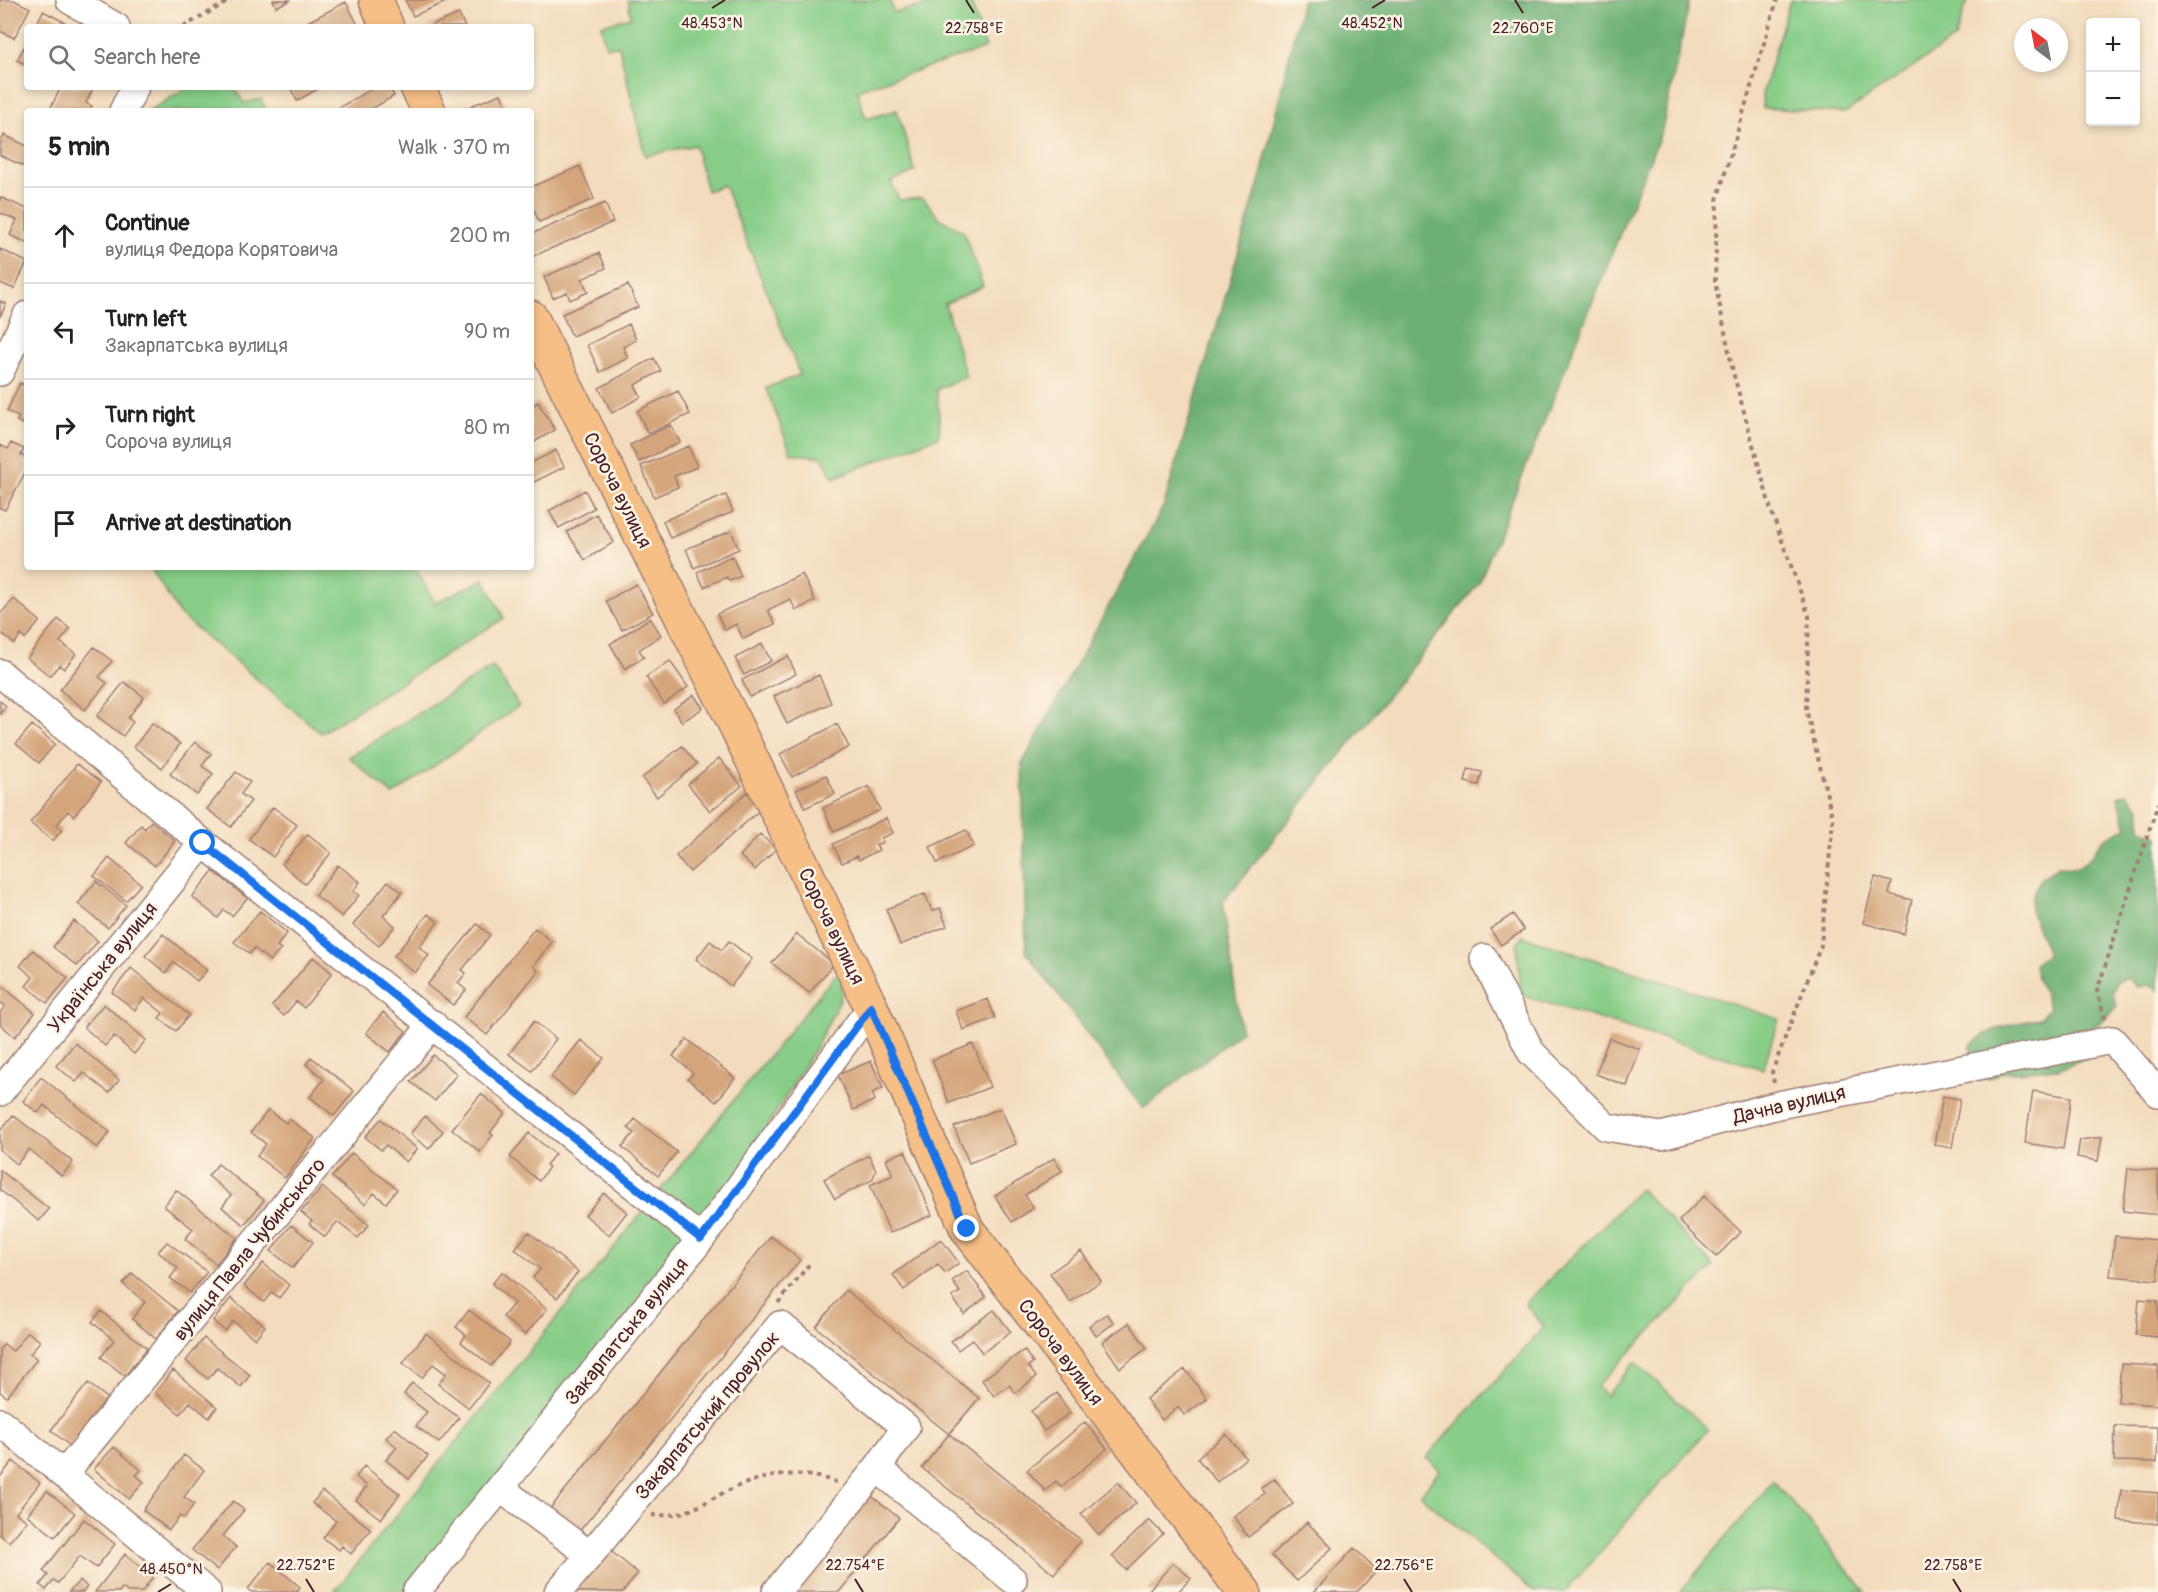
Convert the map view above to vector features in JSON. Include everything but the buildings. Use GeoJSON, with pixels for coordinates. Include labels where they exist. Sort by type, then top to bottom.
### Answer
{"type":"FeatureCollection","features":[{"type":"Feature","properties":{"kind":"main road"},"geometry":{"type":"LineString","coordinates":[[376,0],[386,24]]}},
{"type":"Feature","properties":{"kind":"main road"},"geometry":{"type":"LineString","coordinates":[[418,90],[428,108]]}},
{"type":"Feature","properties":{"kind":"main road","name":"Сороча вулиця"},"geometry":{"type":"LineString","coordinates":[[534,323],[732,718],[871,1007],[967,1229],[1244,1592]]}},
{"type":"Feature","properties":{"kind":"street"},"geometry":{"type":"LineString","coordinates":[[70,0],[111,24]]}},
{"type":"Feature","properties":{"kind":"street"},"geometry":{"type":"LineString","coordinates":[[124,108],[134,90]]}},
{"type":"Feature","properties":{"kind":"street"},"geometry":{"type":"LineString","coordinates":[[0,372],[24,321]]}},
{"type":"Feature","properties":{"kind":"street"},"geometry":{"type":"LineString","coordinates":[[0,673],[203,843],[701,1239]]}},
{"type":"Feature","properties":{"kind":"street","name":"Українська вулиця"},"geometry":{"type":"LineString","coordinates":[[0,1092],[203,843]]}},
{"type":"Feature","properties":{"kind":"street","name":"Дачна вулиця"},"geometry":{"type":"LineString","coordinates":[[1484,958],[1532,1052],[1606,1127],[1661,1136],[1778,1105],[2112,1040]]}},
{"type":"Feature","properties":{"kind":"street","name":"Закарпатська вулиця"},"geometry":{"type":"LineString","coordinates":[[416,1592],[701,1239],[871,1007]]}},
{"type":"Feature","properties":{"kind":"street","name":"вулиця Павла Чубинського"},"geometry":{"type":"LineString","coordinates":[[64,1474],[433,1024]]}},
{"type":"Feature","properties":{"kind":"street"},"geometry":{"type":"LineString","coordinates":[[2112,1040],[2158,1093]]}},
{"type":"Feature","properties":{"kind":"street","name":"Закарпатський провулок"},"geometry":{"type":"LineString","coordinates":[[558,1592],[780,1325],[906,1427],[878,1468],[776,1592]]}},
{"type":"Feature","properties":{"kind":"street"},"geometry":{"type":"LineString","coordinates":[[0,1422],[207,1592]]}},
{"type":"Feature","properties":{"kind":"street"},"geometry":{"type":"LineString","coordinates":[[878,1468],[1014,1580]]}},
{"type":"Feature","properties":{"kind":"street"},"geometry":{"type":"LineString","coordinates":[[500,1488],[590,1555]]}},
{"type":"Feature","properties":{"kind":"path"},"geometry":{"type":"LineString","coordinates":[[188,24],[231,0]]}},
{"type":"Feature","properties":{"kind":"path"},"geometry":{"type":"LineString","coordinates":[[1777,0],[1717,200],[1715,282],[1733,372],[1771,510],[1809,615],[1806,709],[1833,820],[1821,945],[1772,1072],[1778,1105]]}},
{"type":"Feature","properties":{"kind":"path"},"geometry":{"type":"LineString","coordinates":[[2112,1040],[2097,991],[2158,803]]}},
{"type":"Feature","properties":{"kind":"path"},"geometry":{"type":"LineString","coordinates":[[626,1511],[675,1516],[705,1504],[735,1487],[782,1473],[820,1476],[860,1490]]}},
{"type":"Feature","properties":{"kind":"green space"},"geometry":{"type":"Polygon","coordinates":[[[628,0],[890,0],[894,13],[944,0],[970,0],[986,48],[857,90],[866,119],[897,110],[915,171],[891,182],[899,200],[923,198],[939,218],[964,232],[983,286],[945,304],[966,377],[937,389],[940,429],[938,437],[833,478],[822,457],[791,453],[766,388],[800,375],[724,185],[707,191],[695,145],[645,156],[619,46],[606,47],[601,25],[631,17],[628,0]]]}},
{"type":"Feature","properties":{"kind":"green space"},"geometry":{"type":"Polygon","coordinates":[[[1302,0],[1690,0],[1662,130],[1479,583],[1223,902],[1241,1032],[1143,1109],[1026,952],[1022,764],[1164,505],[1262,172],[1302,0]]]}},
{"type":"Feature","properties":{"kind":"green space"},"geometry":{"type":"Polygon","coordinates":[[[1790,0],[1968,0],[1955,38],[1845,113],[1763,108],[1762,95],[1790,0]]]}},
{"type":"Feature","properties":{"kind":"green space"},"geometry":{"type":"Polygon","coordinates":[[[183,90],[236,90],[244,103],[261,99],[266,108],[154,108],[183,90]]]}},
{"type":"Feature","properties":{"kind":"green space"},"geometry":{"type":"Polygon","coordinates":[[[152,570],[417,570],[435,603],[484,579],[504,618],[321,733],[180,615],[152,570]]]}},
{"type":"Feature","properties":{"kind":"green space"},"geometry":{"type":"Polygon","coordinates":[[[493,666],[519,706],[393,795],[349,757],[493,666]]]}},
{"type":"Feature","properties":{"kind":"green space"},"geometry":{"type":"Polygon","coordinates":[[[2128,793],[2141,809],[2141,829],[2158,836],[2158,992],[2149,985],[2137,987],[2128,978],[2116,982],[2113,994],[2117,1007],[2092,1031],[2088,1057],[2058,1069],[2000,1073],[1989,1079],[1980,1073],[1975,1065],[1971,1045],[2001,1027],[2040,1018],[2049,1008],[2034,964],[2048,954],[2030,910],[2031,898],[2041,878],[2058,867],[2076,868],[2088,860],[2104,839],[2127,827],[2118,796],[2128,793]]]}},
{"type":"Feature","properties":{"kind":"green space"},"geometry":{"type":"Polygon","coordinates":[[[1522,936],[1779,1019],[1763,1069],[1521,995],[1517,945],[1522,936]]]}},
{"type":"Feature","properties":{"kind":"green space"},"geometry":{"type":"Polygon","coordinates":[[[841,972],[843,979],[840,1000],[815,1048],[736,1179],[408,1592],[334,1592],[836,974],[841,972]]]}},
{"type":"Feature","properties":{"kind":"green space"},"geometry":{"type":"Polygon","coordinates":[[[1640,1189],[1714,1266],[1597,1386],[1606,1396],[1635,1362],[1708,1429],[1565,1592],[1534,1592],[1420,1495],[1440,1470],[1426,1458],[1544,1327],[1525,1304],[1640,1189]]]}},
{"type":"Feature","properties":{"kind":"green space"},"geometry":{"type":"Polygon","coordinates":[[[1773,1481],[1866,1592],[1680,1592],[1773,1481]]]}},
{"type":"Feature","properties":{"kind":"route"},"geometry":{"type":"LineString","coordinates":[[203,843],[701,1239],[871,1007],[967,1229]]}}]}
